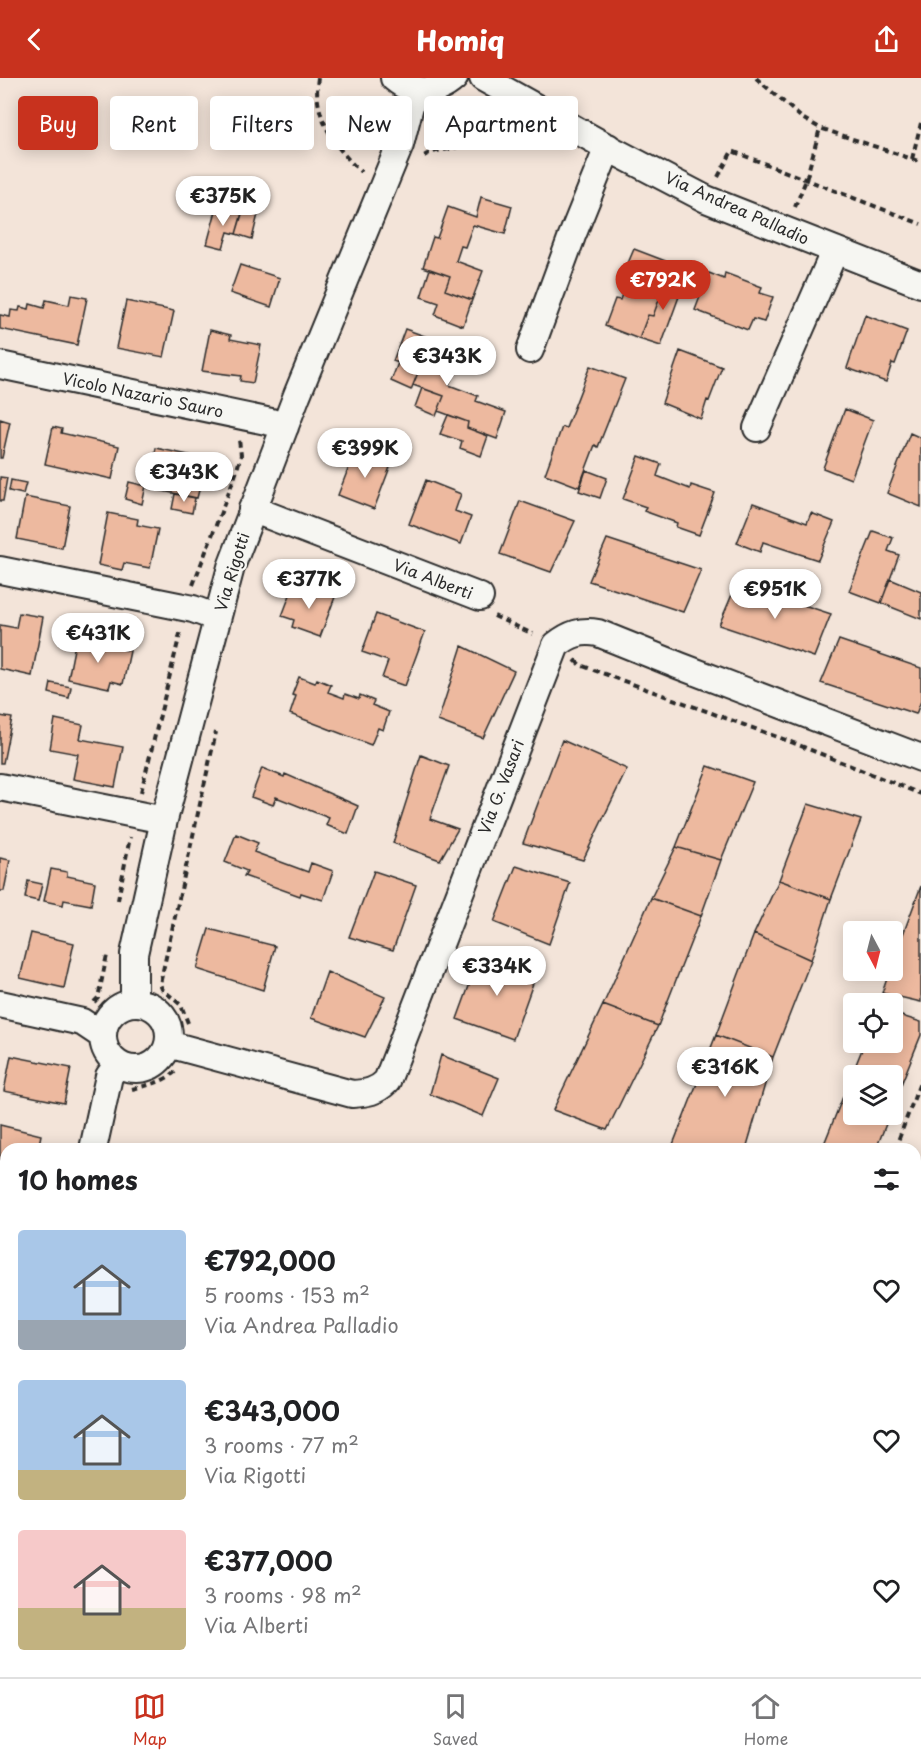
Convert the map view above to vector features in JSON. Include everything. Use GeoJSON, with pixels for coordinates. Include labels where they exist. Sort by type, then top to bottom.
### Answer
{"type":"FeatureCollection","features":[{"type":"Feature","properties":{"kind":"street","name":"Via Rigotti"},"geometry":{"type":"LineString","coordinates":[[134,1003],[134,954],[164,820],[231,567],[252,509],[400,145],[404,84],[437,89],[454,78]]}},
{"type":"Feature","properties":{"kind":"street","name":"Via Andrea Palladio"},"geometry":{"type":"LineString","coordinates":[[483,78],[706,199],[921,284]]}},
{"type":"Feature","properties":{"kind":"street"},"geometry":{"type":"LineString","coordinates":[[530,350],[608,147]]}},
{"type":"Feature","properties":{"kind":"street"},"geometry":{"type":"LineString","coordinates":[[757,429],[835,250]]}},
{"type":"Feature","properties":{"kind":"street","name":"Vicolo Nazario Sauro"},"geometry":{"type":"LineString","coordinates":[[0,364],[271,422],[285,427]]}},
{"type":"Feature","properties":{"kind":"street","name":"Via Alberti"},"geometry":{"type":"LineString","coordinates":[[252,509],[480,597]]}},
{"type":"Feature","properties":{"kind":"street"},"geometry":{"type":"LineString","coordinates":[[0,570],[186,608],[217,618]]}},
{"type":"Feature","properties":{"kind":"street","name":"Via G. Vasari"},"geometry":{"type":"LineString","coordinates":[[168,1044],[352,1094],[369,1093],[387,1081],[556,645],[575,633],[586,631],[598,633],[921,758]]}},
{"type":"Feature","properties":{"kind":"street"},"geometry":{"type":"LineString","coordinates":[[0,787],[164,820]]}},
{"type":"Feature","properties":{"kind":"street"},"geometry":{"type":"LineString","coordinates":[[0,1004],[82,1022],[103,1036]]}},
{"type":"Feature","properties":{"kind":"street"},"geometry":{"type":"LineString","coordinates":[[143,1004],[158,1012],[168,1027],[168,1044],[164,1054],[148,1067],[138,1069],[118,1064],[107,1052],[103,1036],[109,1017],[116,1010],[124,1005],[143,1004]]}},
{"type":"Feature","properties":{"kind":"street"},"geometry":{"type":"LineString","coordinates":[[94,1143],[109,1076],[118,1064]]}},
{"type":"Feature","properties":{"kind":"path"},"geometry":{"type":"LineString","coordinates":[[318,78],[319,103],[324,123],[333,141],[364,174]]}},
{"type":"Feature","properties":{"kind":"path"},"geometry":{"type":"LineString","coordinates":[[756,78],[802,118],[820,128],[921,162]]}},
{"type":"Feature","properties":{"kind":"path"},"geometry":{"type":"LineString","coordinates":[[912,159],[921,123]]}},
{"type":"Feature","properties":{"kind":"path"},"geometry":{"type":"LineString","coordinates":[[795,207],[806,180],[820,128]]}},
{"type":"Feature","properties":{"kind":"path"},"geometry":{"type":"LineString","coordinates":[[420,160],[426,154],[439,150]]}},
{"type":"Feature","properties":{"kind":"path"},"geometry":{"type":"LineString","coordinates":[[706,199],[732,151],[921,224]]}},
{"type":"Feature","properties":{"kind":"path"},"geometry":{"type":"LineString","coordinates":[[117,904],[135,813],[186,608],[202,558],[241,455],[240,442],[236,433]]}},
{"type":"Feature","properties":{"kind":"path"},"geometry":{"type":"LineString","coordinates":[[480,597],[476,607],[531,633]]}},
{"type":"Feature","properties":{"kind":"path"},"geometry":{"type":"LineString","coordinates":[[580,665],[791,742],[921,794]]}},
{"type":"Feature","properties":{"kind":"path"},"geometry":{"type":"LineString","coordinates":[[190,846],[160,984],[181,1005],[191,1027]]}},
{"type":"Feature","properties":{"kind":"path"},"geometry":{"type":"LineString","coordinates":[[89,1007],[98,998],[108,951]]}},
{"type":"Feature","properties":{"kind":"path"},"geometry":{"type":"LineString","coordinates":[[129,1099],[131,1089],[168,1078],[182,1068]]}},
{"type":"Feature","properties":{"kind":"path"},"geometry":{"type":"LineString","coordinates":[[897,1143],[919,1091],[921,1080]]}},
{"type":"Feature","properties":{"kind":"building"},"geometry":{"type":"Polygon","coordinates":[[[481,197],[512,206],[505,234],[473,225],[465,247],[461,246],[456,261],[483,271],[472,300],[445,290],[450,276],[423,267],[433,237],[437,238],[448,207],[476,217],[481,197]]]}},
{"type":"Feature","properties":{"kind":"building"},"geometry":{"type":"Polygon","coordinates":[[[244,206],[259,210],[252,239],[236,234],[244,206]]]}},
{"type":"Feature","properties":{"kind":"building"},"geometry":{"type":"Polygon","coordinates":[[[217,207],[242,214],[236,234],[228,232],[223,248],[207,244],[217,207]]]}},
{"type":"Feature","properties":{"kind":"building"},"geometry":{"type":"Polygon","coordinates":[[[634,249],[668,262],[659,287],[663,289],[653,316],[648,315],[639,339],[605,326],[615,299],[620,300],[628,277],[623,275],[634,249]]]}},
{"type":"Feature","properties":{"kind":"building"},"geometry":{"type":"Polygon","coordinates":[[[240,265],[280,278],[271,307],[230,293],[240,265]]]}},
{"type":"Feature","properties":{"kind":"building"},"geometry":{"type":"Polygon","coordinates":[[[430,269],[450,276],[445,290],[472,300],[463,326],[435,315],[439,303],[421,297],[430,269]]]}},
{"type":"Feature","properties":{"kind":"building"},"geometry":{"type":"Polygon","coordinates":[[[709,273],[724,279],[725,273],[762,287],[760,293],[773,297],[764,322],[753,319],[748,330],[695,310],[709,273]]]}},
{"type":"Feature","properties":{"kind":"building"},"geometry":{"type":"Polygon","coordinates":[[[663,274],[685,280],[661,346],[639,339],[648,315],[653,316],[663,289],[659,287],[663,274]]]}},
{"type":"Feature","properties":{"kind":"building"},"geometry":{"type":"Polygon","coordinates":[[[71,295],[87,298],[77,345],[0,329],[0,315],[10,317],[11,310],[19,311],[20,307],[29,309],[30,304],[44,308],[46,300],[69,305],[71,295]]]}},
{"type":"Feature","properties":{"kind":"building"},"geometry":{"type":"Polygon","coordinates":[[[126,301],[174,311],[164,357],[116,348],[126,301]]]}},
{"type":"Feature","properties":{"kind":"building"},"geometry":{"type":"Polygon","coordinates":[[[865,315],[907,331],[886,382],[847,368],[865,315]]]}},
{"type":"Feature","properties":{"kind":"building"},"geometry":{"type":"Polygon","coordinates":[[[405,329],[430,338],[424,357],[455,369],[449,385],[478,396],[476,401],[506,412],[497,439],[467,428],[468,422],[438,411],[444,396],[413,385],[419,370],[393,361],[405,329]]]}},
{"type":"Feature","properties":{"kind":"building"},"geometry":{"type":"Polygon","coordinates":[[[210,330],[231,335],[230,339],[261,345],[253,383],[240,381],[241,376],[202,371],[210,330]]]}},
{"type":"Feature","properties":{"kind":"building"},"geometry":{"type":"Polygon","coordinates":[[[680,351],[722,367],[701,419],[662,403],[680,351]]]}},
{"type":"Feature","properties":{"kind":"building"},"geometry":{"type":"Polygon","coordinates":[[[398,363],[419,370],[411,390],[391,381],[398,363]]]}},
{"type":"Feature","properties":{"kind":"building"},"geometry":{"type":"Polygon","coordinates":[[[590,366],[625,379],[598,447],[595,445],[579,487],[545,474],[562,427],[566,428],[590,366]]]}},
{"type":"Feature","properties":{"kind":"building"},"geometry":{"type":"Polygon","coordinates":[[[422,388],[444,396],[436,416],[415,407],[422,388]]]}},
{"type":"Feature","properties":{"kind":"building"},"geometry":{"type":"Polygon","coordinates":[[[845,409],[873,420],[851,479],[823,468],[845,409]]]}},
{"type":"Feature","properties":{"kind":"building"},"geometry":{"type":"Polygon","coordinates":[[[448,415],[468,422],[467,428],[488,436],[481,456],[460,448],[462,441],[440,434],[448,415]]]}},
{"type":"Feature","properties":{"kind":"building"},"geometry":{"type":"Polygon","coordinates":[[[0,419],[10,422],[2,458],[0,458],[0,419]]]}},
{"type":"Feature","properties":{"kind":"building"},"geometry":{"type":"Polygon","coordinates":[[[53,427],[62,429],[61,433],[119,446],[112,479],[45,464],[53,427]]]}},
{"type":"Feature","properties":{"kind":"building"},"geometry":{"type":"Polygon","coordinates":[[[910,433],[921,438],[921,507],[887,493],[910,433]]]}},
{"type":"Feature","properties":{"kind":"building"},"geometry":{"type":"Polygon","coordinates":[[[156,448],[207,459],[197,498],[148,488],[156,448]]]}},
{"type":"Feature","properties":{"kind":"building"},"geometry":{"type":"Polygon","coordinates":[[[356,449],[392,462],[374,509],[338,495],[356,449]]]}},
{"type":"Feature","properties":{"kind":"building"},"geometry":{"type":"Polygon","coordinates":[[[639,456],[661,464],[657,476],[690,489],[691,485],[715,493],[699,535],[676,527],[677,523],[644,511],[646,507],[623,499],[639,456]]]}},
{"type":"Feature","properties":{"kind":"building"},"geometry":{"type":"Polygon","coordinates":[[[586,470],[607,478],[600,498],[579,491],[586,470]]]}},
{"type":"Feature","properties":{"kind":"building"},"geometry":{"type":"Polygon","coordinates":[[[0,477],[7,478],[3,501],[0,501],[0,477]]]}},
{"type":"Feature","properties":{"kind":"building"},"geometry":{"type":"Polygon","coordinates":[[[11,480],[26,483],[23,494],[9,491],[11,480]]]}},
{"type":"Feature","properties":{"kind":"building"},"geometry":{"type":"Polygon","coordinates":[[[426,480],[461,494],[455,511],[471,517],[461,544],[409,524],[426,480]]]}},
{"type":"Feature","properties":{"kind":"building"},"geometry":{"type":"Polygon","coordinates":[[[129,482],[146,486],[142,504],[125,499],[129,482]]]}},
{"type":"Feature","properties":{"kind":"building"},"geometry":{"type":"Polygon","coordinates":[[[175,494],[195,498],[192,513],[172,509],[175,494]]]}},
{"type":"Feature","properties":{"kind":"building"},"geometry":{"type":"Polygon","coordinates":[[[25,497],[70,506],[62,548],[17,539],[25,497]]]}},
{"type":"Feature","properties":{"kind":"building"},"geometry":{"type":"Polygon","coordinates":[[[520,501],[575,521],[551,572],[500,554],[520,501]]]}},
{"type":"Feature","properties":{"kind":"building"},"geometry":{"type":"Polygon","coordinates":[[[753,503],[807,523],[811,513],[834,522],[818,560],[763,542],[760,552],[737,543],[753,503]]]}},
{"type":"Feature","properties":{"kind":"building"},"geometry":{"type":"Polygon","coordinates":[[[108,513],[138,519],[137,525],[158,529],[150,568],[124,563],[122,570],[98,565],[108,513]]]}},
{"type":"Feature","properties":{"kind":"building"},"geometry":{"type":"Polygon","coordinates":[[[873,531],[893,538],[888,551],[899,555],[881,603],[849,591],[873,531]]]}},
{"type":"Feature","properties":{"kind":"building"},"geometry":{"type":"Polygon","coordinates":[[[607,539],[701,570],[683,612],[589,581],[607,539]]]}},
{"type":"Feature","properties":{"kind":"building"},"geometry":{"type":"Polygon","coordinates":[[[890,579],[921,592],[921,619],[881,603],[890,579]]]}},
{"type":"Feature","properties":{"kind":"building"},"geometry":{"type":"Polygon","coordinates":[[[737,583],[831,614],[814,657],[719,625],[737,583]]]}},
{"type":"Feature","properties":{"kind":"building"},"geometry":{"type":"Polygon","coordinates":[[[293,587],[305,591],[307,587],[335,597],[320,637],[292,627],[294,620],[282,616],[293,587]]]}},
{"type":"Feature","properties":{"kind":"building"},"geometry":{"type":"Polygon","coordinates":[[[19,613],[43,617],[32,676],[0,669],[0,625],[16,628],[19,613]]]}},
{"type":"Feature","properties":{"kind":"building"},"geometry":{"type":"Polygon","coordinates":[[[376,614],[425,632],[405,686],[382,678],[388,661],[362,652],[376,614]]]}},
{"type":"Feature","properties":{"kind":"building"},"geometry":{"type":"Polygon","coordinates":[[[76,639],[130,651],[123,684],[111,681],[109,688],[68,679],[76,639]]]}},
{"type":"Feature","properties":{"kind":"building"},"geometry":{"type":"Polygon","coordinates":[[[839,640],[921,668],[921,701],[916,714],[821,683],[839,640]]]}},
{"type":"Feature","properties":{"kind":"building"},"geometry":{"type":"Polygon","coordinates":[[[462,646],[514,671],[483,738],[438,721],[462,646]]]}},
{"type":"Feature","properties":{"kind":"building"},"geometry":{"type":"Polygon","coordinates":[[[299,677],[315,683],[317,679],[331,685],[328,692],[344,698],[345,694],[359,699],[360,695],[374,701],[372,705],[389,712],[383,730],[378,728],[371,745],[290,714],[296,696],[292,695],[299,677]]]}},
{"type":"Feature","properties":{"kind":"building"},"geometry":{"type":"Polygon","coordinates":[[[51,683],[71,687],[69,698],[49,693],[51,683]]]}},
{"type":"Feature","properties":{"kind":"building"},"geometry":{"type":"Polygon","coordinates":[[[0,716],[12,718],[3,763],[0,763],[0,716]]]}},
{"type":"Feature","properties":{"kind":"building"},"geometry":{"type":"Polygon","coordinates":[[[55,719],[83,725],[80,739],[123,747],[115,787],[73,779],[78,754],[50,749],[55,719]]]}},
{"type":"Feature","properties":{"kind":"building"},"geometry":{"type":"Polygon","coordinates":[[[562,740],[627,769],[583,860],[523,843],[562,740]]]}},
{"type":"Feature","properties":{"kind":"building"},"geometry":{"type":"Polygon","coordinates":[[[421,755],[449,766],[430,819],[458,829],[440,860],[393,843],[421,755]]]}},
{"type":"Feature","properties":{"kind":"building"},"geometry":{"type":"Polygon","coordinates":[[[708,766],[753,782],[721,860],[676,847],[708,766]]]}},
{"type":"Feature","properties":{"kind":"building"},"geometry":{"type":"Polygon","coordinates":[[[262,768],[284,777],[285,774],[358,806],[348,834],[326,825],[329,818],[276,797],[273,805],[251,797],[262,768]]]}},
{"type":"Feature","properties":{"kind":"building"},"geometry":{"type":"Polygon","coordinates":[[[808,804],[861,820],[831,899],[779,880],[808,804]]]}},
{"type":"Feature","properties":{"kind":"building"},"geometry":{"type":"Polygon","coordinates":[[[236,834],[258,843],[254,852],[308,872],[311,863],[333,871],[323,900],[301,893],[300,896],[244,876],[247,871],[225,862],[236,834]]]}},
{"type":"Feature","properties":{"kind":"building"},"geometry":{"type":"Polygon","coordinates":[[[676,847],[721,860],[701,916],[651,898],[676,847]]]}},
{"type":"Feature","properties":{"kind":"building"},"geometry":{"type":"Polygon","coordinates":[[[0,858],[10,860],[4,891],[0,891],[0,858]]]}},
{"type":"Feature","properties":{"kind":"building"},"geometry":{"type":"Polygon","coordinates":[[[516,866],[570,883],[549,944],[494,922],[516,866]]]}},
{"type":"Feature","properties":{"kind":"building"},"geometry":{"type":"Polygon","coordinates":[[[51,869],[67,872],[67,876],[95,882],[91,905],[64,900],[63,905],[44,901],[51,869]]]}},
{"type":"Feature","properties":{"kind":"building"},"geometry":{"type":"Polygon","coordinates":[[[374,871],[416,885],[393,950],[349,937],[374,871]]]}},
{"type":"Feature","properties":{"kind":"building"},"geometry":{"type":"Polygon","coordinates":[[[779,880],[831,899],[811,960],[754,934],[779,880]]]}},
{"type":"Feature","properties":{"kind":"building"},"geometry":{"type":"Polygon","coordinates":[[[28,881],[42,884],[38,901],[25,898],[28,881]]]}},
{"type":"Feature","properties":{"kind":"building"},"geometry":{"type":"Polygon","coordinates":[[[921,886],[921,1002],[903,998],[903,993],[882,993],[886,981],[903,981],[903,934],[921,886]]]}},
{"type":"Feature","properties":{"kind":"building"},"geometry":{"type":"Polygon","coordinates":[[[651,898],[701,916],[658,1026],[603,1005],[651,898]]]}},
{"type":"Feature","properties":{"kind":"building"},"geometry":{"type":"Polygon","coordinates":[[[209,929],[275,946],[263,990],[197,969],[209,929]]]}},
{"type":"Feature","properties":{"kind":"building"},"geometry":{"type":"Polygon","coordinates":[[[31,933],[74,943],[64,988],[20,978],[31,933]]]}},
{"type":"Feature","properties":{"kind":"building"},"geometry":{"type":"Polygon","coordinates":[[[754,934],[811,960],[773,1057],[716,1035],[754,934]]]}},
{"type":"Feature","properties":{"kind":"building"},"geometry":{"type":"Polygon","coordinates":[[[480,956],[536,975],[513,1039],[457,1019],[480,956]]]}},
{"type":"Feature","properties":{"kind":"building"},"geometry":{"type":"Polygon","coordinates":[[[327,972],[385,997],[365,1037],[311,1018],[327,972]]]}},
{"type":"Feature","properties":{"kind":"building"},"geometry":{"type":"Polygon","coordinates":[[[603,1005],[658,1026],[607,1130],[553,1110],[603,1005]]]}},
{"type":"Feature","properties":{"kind":"building"},"geometry":{"type":"Polygon","coordinates":[[[903,1016],[921,1022],[921,1035],[903,1080],[903,1065],[856,1065],[861,1053],[903,1053],[903,1016]]]}},
{"type":"Feature","properties":{"kind":"building"},"geometry":{"type":"Polygon","coordinates":[[[716,1035],[773,1057],[748,1143],[674,1143],[716,1035]]]}},
{"type":"Feature","properties":{"kind":"building"},"geometry":{"type":"Polygon","coordinates":[[[441,1055],[499,1078],[483,1116],[430,1094],[441,1055]]]}},
{"type":"Feature","properties":{"kind":"building"},"geometry":{"type":"Polygon","coordinates":[[[11,1056],[71,1068],[64,1103],[4,1091],[11,1056]]]}},
{"type":"Feature","properties":{"kind":"building"},"geometry":{"type":"Polygon","coordinates":[[[843,1097],[843,1125],[886,1125],[878,1143],[824,1143],[843,1097]]]}},
{"type":"Feature","properties":{"kind":"building"},"geometry":{"type":"Polygon","coordinates":[[[0,1125],[41,1135],[39,1143],[0,1143],[0,1125]]]}}]}
